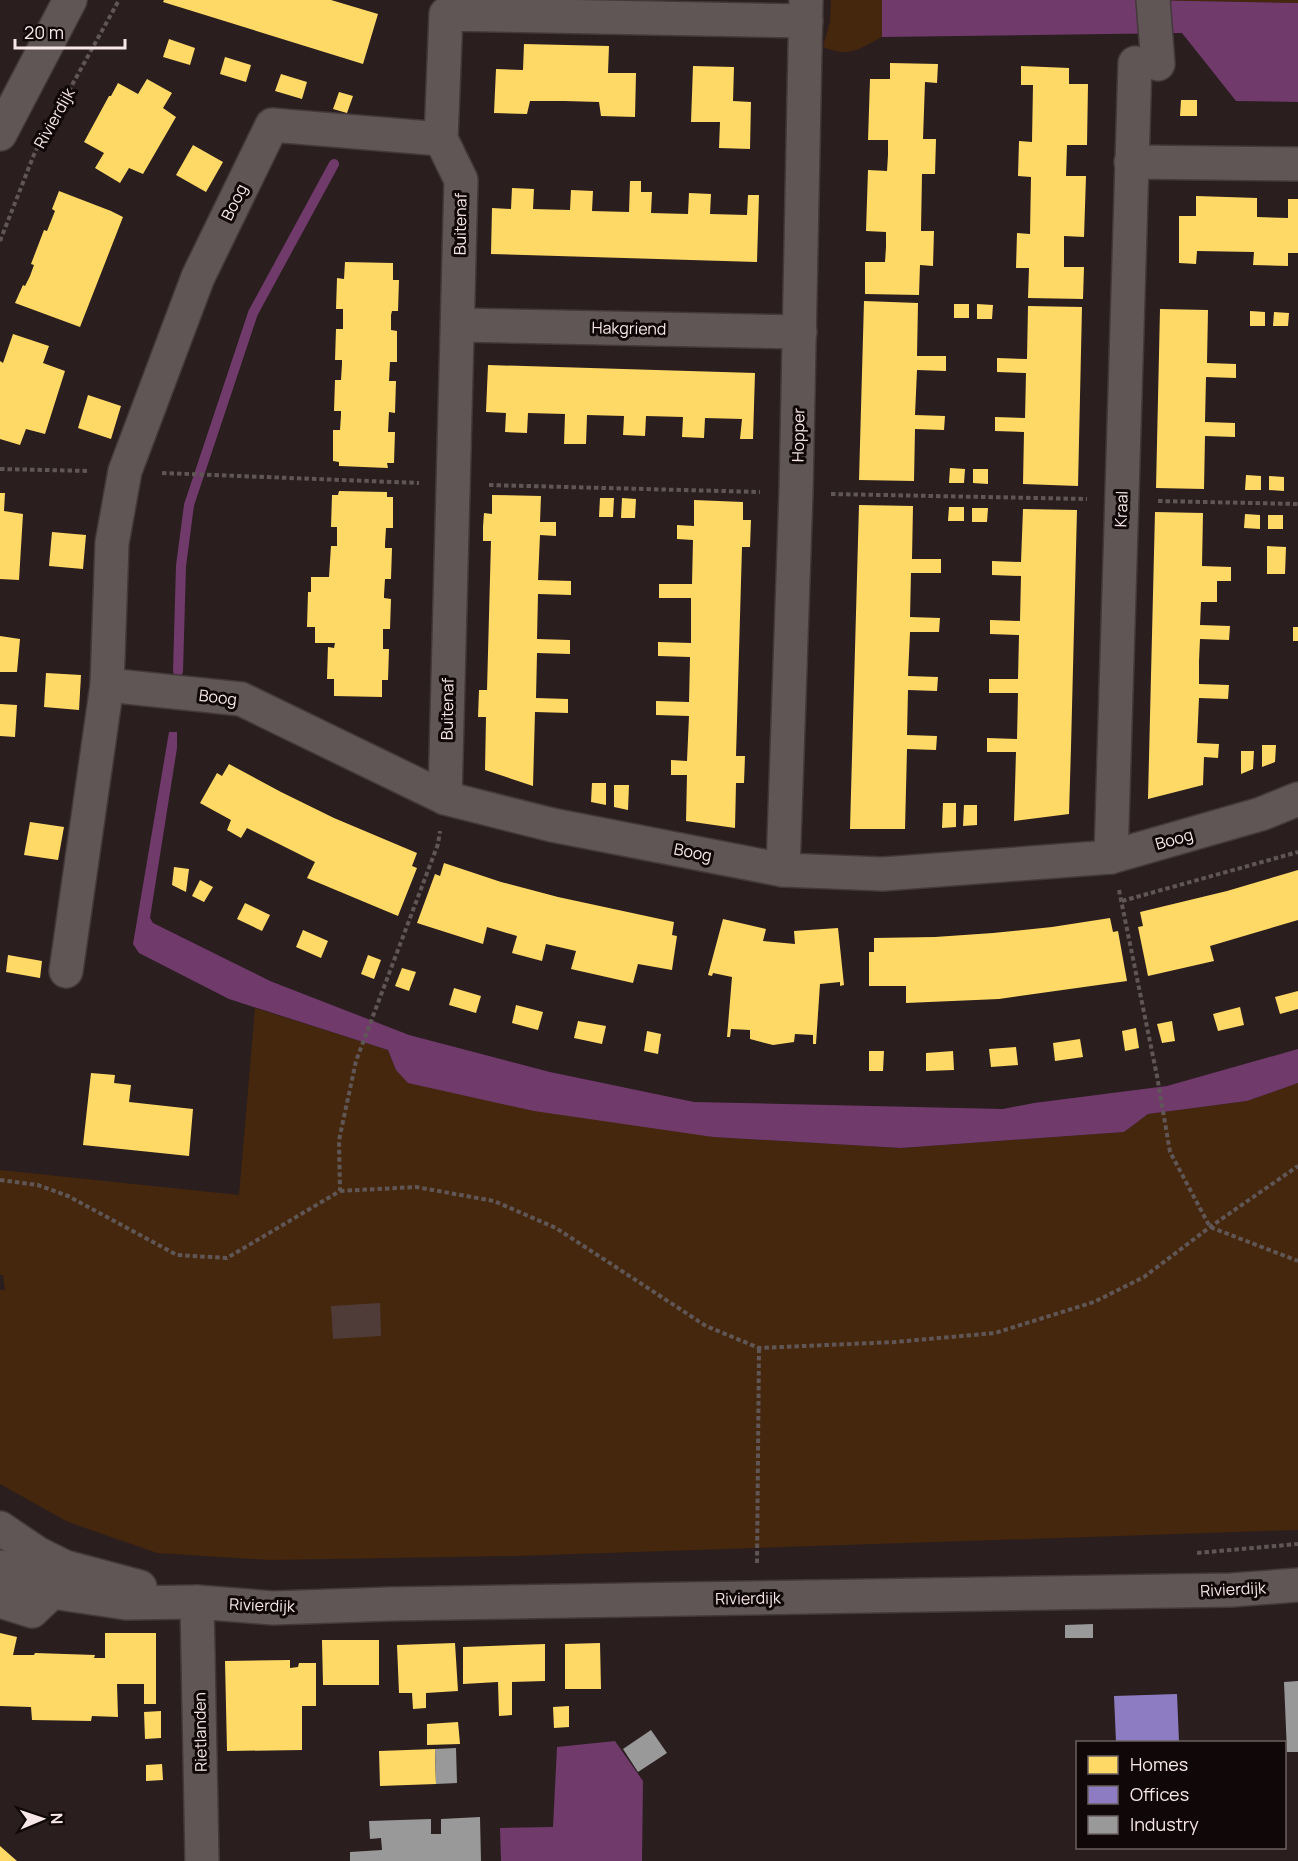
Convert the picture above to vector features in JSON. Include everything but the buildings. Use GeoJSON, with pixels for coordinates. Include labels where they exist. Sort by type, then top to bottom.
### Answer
{"type":"FeatureCollection","features":[{"type":"Feature","properties":{"kind":"street"},"geometry":{"type":"LineString","coordinates":[[0,134],[70,0]]}},
{"type":"Feature","properties":{"kind":"street","name":"Kraal"},"geometry":{"type":"LineString","coordinates":[[1111,857],[1131,162],[1150,58],[1154,0]]}},
{"type":"Feature","properties":{"kind":"street","name":"Buitenaf"},"geometry":{"type":"LineString","coordinates":[[445,798],[461,180],[441,139],[446,14],[806,11]]}},
{"type":"Feature","properties":{"kind":"street","name":"Hopper"},"geometry":{"type":"LineString","coordinates":[[783,870],[796,492],[806,11]]}},
{"type":"Feature","properties":{"kind":"street","name":"Boog"},"geometry":{"type":"LineString","coordinates":[[66,971],[107,684],[112,543],[125,471],[198,277],[272,125],[441,139]]}},
{"type":"Feature","properties":{"kind":"street"},"geometry":{"type":"LineString","coordinates":[[1131,162],[1298,164]]}},
{"type":"Feature","properties":{"kind":"street","name":"Hakgriend"},"geometry":{"type":"LineString","coordinates":[[458,325],[800,332]]}},
{"type":"Feature","properties":{"kind":"street","name":"Boog"},"geometry":{"type":"LineString","coordinates":[[107,684],[242,699],[445,798],[552,825],[783,870],[883,874],[1111,857],[1261,814],[1298,799]]}},
{"type":"Feature","properties":{"kind":"street","name":"Rivierdijk"},"geometry":{"type":"LineString","coordinates":[[0,1528],[37,1553],[59,1580]]}},
{"type":"Feature","properties":{"kind":"street","name":"Rivierdijk"},"geometry":{"type":"LineString","coordinates":[[0,1567],[59,1580],[126,1603],[197,1602],[273,1608],[390,1604],[1232,1590],[1298,1585]]}},
{"type":"Feature","properties":{"kind":"street"},"geometry":{"type":"LineString","coordinates":[[0,1601],[32,1611],[59,1580]]}},
{"type":"Feature","properties":{"kind":"street","name":"Rietlanden"},"geometry":{"type":"LineString","coordinates":[[197,1602],[202,1861]]}},
{"type":"Feature","properties":{"kind":"path","name":"Rivierdijk"},"geometry":{"type":"LineString","coordinates":[[0,240],[35,152],[119,0]]}},
{"type":"Feature","properties":{"kind":"path"},"geometry":{"type":"LineString","coordinates":[[0,469],[125,471]]}},
{"type":"Feature","properties":{"kind":"path"},"geometry":{"type":"LineString","coordinates":[[176,474],[224,474]]}},
{"type":"Feature","properties":{"kind":"path"},"geometry":{"type":"LineString","coordinates":[[340,1191],[339,1140],[356,1061],[438,844],[445,798]]}},
{"type":"Feature","properties":{"kind":"path"},"geometry":{"type":"LineString","coordinates":[[1122,901],[1298,852]]}},
{"type":"Feature","properties":{"kind":"path"},"geometry":{"type":"LineString","coordinates":[[1111,857],[1122,901],[1170,1152],[1210,1227],[1298,1261]]}},
{"type":"Feature","properties":{"kind":"path"},"geometry":{"type":"LineString","coordinates":[[0,1180],[38,1185],[68,1196],[177,1255],[227,1258],[340,1191],[416,1187],[495,1201],[556,1228],[706,1326],[759,1348],[895,1342],[995,1333],[1094,1302],[1144,1277],[1210,1227],[1298,1166]]}},
{"type":"Feature","properties":{"kind":"path"},"geometry":{"type":"LineString","coordinates":[[757,1570],[759,1348]]}},
{"type":"Feature","properties":{"kind":"shaded area"},"geometry":{"type":"Polygon","coordinates":[[[831,0],[882,0],[882,37],[854,51],[840,52],[823,47],[830,22],[831,0]]]}},
{"type":"Feature","properties":{"kind":"shaded area"},"geometry":{"type":"Polygon","coordinates":[[[882,0],[1141,0],[1298,3],[1298,102],[1236,101],[1182,33],[882,37],[882,0]]]}},
{"type":"Feature","properties":{"kind":"shaded area"},"geometry":{"type":"Polygon","coordinates":[[[1141,0],[1298,0],[1298,3],[1141,0]]]}},
{"type":"Feature","properties":{"kind":"shaded area"},"geometry":{"type":"Polygon","coordinates":[[[169,732],[177,732],[177,748],[150,918],[153,923],[270,981],[409,1035],[550,1072],[694,1102],[1003,1109],[1167,1086],[1298,1049],[1298,1083],[1247,1101],[1148,1114],[1124,1132],[901,1148],[713,1137],[534,1111],[408,1083],[396,1070],[388,1050],[229,999],[139,953],[133,944],[169,732]]]}},
{"type":"Feature","properties":{"kind":"shaded area"},"geometry":{"type":"Polygon","coordinates":[[[255,1008],[388,1050],[396,1070],[713,1137],[901,1148],[1124,1132],[1148,1114],[1247,1101],[1298,1083],[1298,1530],[517,1556],[270,1560],[157,1553],[68,1522],[0,1484],[0,1290],[5,1290],[3,1275],[0,1275],[0,1170],[239,1195],[255,1008]]]}},
{"type":"Feature","properties":{"kind":"shaded area"},"geometry":{"type":"Polygon","coordinates":[[[615,1741],[643,1781],[642,1861],[501,1861],[500,1828],[553,1827],[557,1747],[615,1741]]]}},
{"type":"Feature","properties":{"kind":"waterway"},"geometry":{"type":"LineString","coordinates":[[178,671],[181,566],[189,505],[253,313],[334,164]]}}]}
